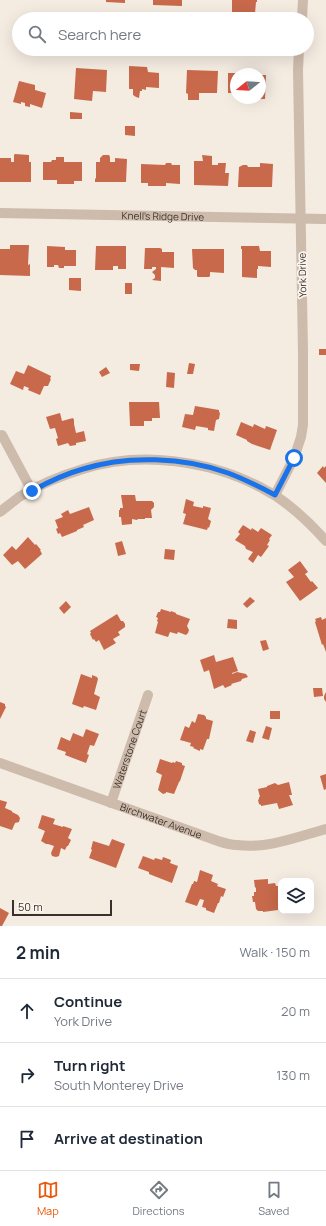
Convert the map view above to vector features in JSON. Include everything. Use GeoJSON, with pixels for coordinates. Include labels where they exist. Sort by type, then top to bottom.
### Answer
{"type":"FeatureCollection","features":[{"type":"Feature","properties":{"kind":"street"},"geometry":{"type":"LineString","coordinates":[[302,12],[303,0]]}},
{"type":"Feature","properties":{"kind":"street","name":"York Drive"},"geometry":{"type":"LineString","coordinates":[[275,495],[294,458],[301,437],[303,425],[298,70],[299,56]]}},
{"type":"Feature","properties":{"kind":"street","name":"Knell's Ridge Drive"},"geometry":{"type":"LineString","coordinates":[[0,213],[301,219],[326,218]]}},
{"type":"Feature","properties":{"kind":"street"},"geometry":{"type":"LineString","coordinates":[[2,435],[32,491]]}},
{"type":"Feature","properties":{"kind":"street"},"geometry":{"type":"LineString","coordinates":[[0,512],[20,497],[47,482],[84,468],[113,462],[143,460],[173,461],[196,464],[227,473],[275,495],[316,528],[326,540]]}},
{"type":"Feature","properties":{"kind":"street","name":"Waterstone Court"},"geometry":{"type":"LineString","coordinates":[[111,802],[148,695]]}},
{"type":"Feature","properties":{"kind":"street","name":"Birchwater Avenue"},"geometry":{"type":"LineString","coordinates":[[0,763],[218,841],[236,846],[270,845],[326,829]]}},
{"type":"Feature","properties":{"kind":"building"},"geometry":{"type":"Polygon","coordinates":[[[106,0],[125,0],[125,3],[106,2],[106,0]]]}},
{"type":"Feature","properties":{"kind":"building"},"geometry":{"type":"Polygon","coordinates":[[[153,0],[182,0],[182,6],[153,5],[153,0]]]}},
{"type":"Feature","properties":{"kind":"building"},"geometry":{"type":"Polygon","coordinates":[[[232,0],[257,0],[255,12],[232,12],[232,0]]]}},
{"type":"Feature","properties":{"kind":"building"},"geometry":{"type":"Polygon","coordinates":[[[129,66],[147,67],[148,72],[159,73],[159,88],[146,87],[146,90],[142,89],[142,91],[140,91],[139,98],[133,95],[133,89],[129,89],[129,66]]]}},
{"type":"Feature","properties":{"kind":"building"},"geometry":{"type":"Polygon","coordinates":[[[76,68],[107,70],[106,92],[93,91],[92,101],[74,99],[76,68]]]}},
{"type":"Feature","properties":{"kind":"building"},"geometry":{"type":"Polygon","coordinates":[[[187,70],[218,71],[217,93],[199,93],[199,100],[188,100],[188,94],[186,93],[187,70]]]}},
{"type":"Feature","properties":{"kind":"building"},"geometry":{"type":"Polygon","coordinates":[[[228,73],[230,73],[230,93],[228,93],[228,73]]]}},
{"type":"Feature","properties":{"kind":"building"},"geometry":{"type":"Polygon","coordinates":[[[19,81],[35,85],[35,90],[46,93],[42,108],[30,104],[30,107],[25,106],[25,103],[21,102],[21,104],[13,102],[19,81]]]}},
{"type":"Feature","properties":{"kind":"building"},"geometry":{"type":"Polygon","coordinates":[[[70,112],[82,113],[82,119],[70,119],[70,112]]]}},
{"type":"Feature","properties":{"kind":"building"},"geometry":{"type":"Polygon","coordinates":[[[125,126],[135,126],[135,136],[125,135],[125,126]]]}},
{"type":"Feature","properties":{"kind":"building"},"geometry":{"type":"Polygon","coordinates":[[[15,154],[29,155],[29,162],[31,162],[31,182],[0,182],[0,158],[11,158],[11,162],[14,162],[15,154]]]}},
{"type":"Feature","properties":{"kind":"building"},"geometry":{"type":"Polygon","coordinates":[[[103,155],[109,155],[110,162],[115,162],[115,158],[127,159],[126,182],[95,182],[96,162],[100,162],[100,158],[103,155]]]}},
{"type":"Feature","properties":{"kind":"building"},"geometry":{"type":"Polygon","coordinates":[[[202,155],[212,156],[212,165],[226,163],[225,173],[229,173],[228,186],[194,185],[194,161],[203,161],[202,155]]]}},
{"type":"Feature","properties":{"kind":"building"},"geometry":{"type":"Polygon","coordinates":[[[56,157],[64,157],[64,162],[82,162],[82,181],[74,181],[74,184],[57,184],[57,180],[43,180],[43,162],[51,162],[52,160],[56,160],[56,157]]]}},
{"type":"Feature","properties":{"kind":"building"},"geometry":{"type":"Polygon","coordinates":[[[166,163],[180,165],[180,184],[166,183],[166,186],[148,186],[148,183],[141,183],[141,164],[165,165],[166,163]]]}},
{"type":"Feature","properties":{"kind":"building"},"geometry":{"type":"Polygon","coordinates":[[[260,163],[273,164],[272,187],[238,187],[239,167],[247,165],[248,167],[260,167],[260,163]]]}},
{"type":"Feature","properties":{"kind":"building"},"geometry":{"type":"Polygon","coordinates":[[[10,245],[29,245],[28,265],[30,264],[30,276],[0,275],[0,249],[10,249],[10,245]]]}},
{"type":"Feature","properties":{"kind":"building"},"geometry":{"type":"Polygon","coordinates":[[[47,246],[65,247],[65,250],[76,250],[76,266],[64,266],[64,268],[59,268],[58,265],[54,265],[54,267],[47,267],[47,246]]]}},
{"type":"Feature","properties":{"kind":"building"},"geometry":{"type":"Polygon","coordinates":[[[96,246],[126,246],[126,269],[118,269],[118,266],[113,266],[113,270],[95,270],[96,246]]]}},
{"type":"Feature","properties":{"kind":"building"},"geometry":{"type":"Polygon","coordinates":[[[241,246],[259,246],[260,251],[271,251],[271,267],[258,266],[257,278],[242,277],[241,246]]]}},
{"type":"Feature","properties":{"kind":"building"},"geometry":{"type":"Polygon","coordinates":[[[145,248],[160,248],[162,249],[162,252],[174,252],[174,268],[161,267],[161,281],[152,280],[155,278],[155,275],[152,272],[156,269],[156,267],[152,267],[152,269],[144,269],[145,248]]]}},
{"type":"Feature","properties":{"kind":"building"},"geometry":{"type":"Polygon","coordinates":[[[192,249],[224,249],[224,273],[210,272],[209,277],[198,277],[197,270],[193,268],[192,249]]]}},
{"type":"Feature","properties":{"kind":"building"},"geometry":{"type":"Polygon","coordinates":[[[69,278],[81,278],[81,291],[69,290],[69,278]]]}},
{"type":"Feature","properties":{"kind":"building"},"geometry":{"type":"Polygon","coordinates":[[[125,283],[132,283],[132,294],[125,294],[125,283]]]}},
{"type":"Feature","properties":{"kind":"building"},"geometry":{"type":"Polygon","coordinates":[[[319,349],[326,349],[326,355],[319,355],[319,349]]]}},
{"type":"Feature","properties":{"kind":"building"},"geometry":{"type":"Polygon","coordinates":[[[189,363],[195,364],[193,374],[187,374],[189,363]]]}},
{"type":"Feature","properties":{"kind":"building"},"geometry":{"type":"Polygon","coordinates":[[[130,364],[140,364],[139,371],[130,370],[130,364]]]}},
{"type":"Feature","properties":{"kind":"building"},"geometry":{"type":"Polygon","coordinates":[[[28,365],[51,376],[48,386],[44,386],[40,395],[28,390],[29,388],[24,386],[23,390],[10,384],[16,371],[24,374],[28,365]]]}},
{"type":"Feature","properties":{"kind":"building"},"geometry":{"type":"Polygon","coordinates":[[[106,367],[110,373],[102,377],[99,372],[106,367]]]}},
{"type":"Feature","properties":{"kind":"building"},"geometry":{"type":"Polygon","coordinates":[[[167,372],[175,373],[174,388],[166,387],[167,372]]]}},
{"type":"Feature","properties":{"kind":"building"},"geometry":{"type":"Polygon","coordinates":[[[129,402],[159,402],[160,418],[152,418],[152,421],[144,421],[144,426],[130,426],[129,402]]]}},
{"type":"Feature","properties":{"kind":"building"},"geometry":{"type":"Polygon","coordinates":[[[195,406],[219,410],[219,419],[216,420],[214,431],[208,430],[208,428],[196,426],[195,430],[182,427],[185,414],[193,415],[195,406]]]}},
{"type":"Feature","properties":{"kind":"building"},"geometry":{"type":"Polygon","coordinates":[[[60,413],[62,421],[73,418],[76,433],[84,431],[86,441],[76,443],[76,445],[70,446],[68,443],[58,446],[56,439],[58,438],[55,428],[50,429],[46,417],[60,413]]]}},
{"type":"Feature","properties":{"kind":"building"},"geometry":{"type":"Polygon","coordinates":[[[241,422],[253,427],[254,424],[265,429],[266,426],[277,430],[270,450],[252,444],[236,435],[241,422]]]}},
{"type":"Feature","properties":{"kind":"building"},"geometry":{"type":"Polygon","coordinates":[[[323,466],[324,468],[326,466],[326,483],[317,473],[323,466]]]}},
{"type":"Feature","properties":{"kind":"building"},"geometry":{"type":"Polygon","coordinates":[[[121,495],[135,495],[136,501],[152,501],[154,503],[154,507],[151,510],[152,518],[137,520],[132,519],[132,524],[122,525],[121,517],[119,517],[119,510],[120,508],[123,508],[121,495]]]}},
{"type":"Feature","properties":{"kind":"building"},"geometry":{"type":"Polygon","coordinates":[[[186,499],[194,502],[193,506],[211,508],[208,519],[211,521],[207,530],[183,524],[186,514],[183,513],[186,499]]]}},
{"type":"Feature","properties":{"kind":"building"},"geometry":{"type":"Polygon","coordinates":[[[89,507],[94,520],[83,525],[84,527],[77,531],[62,537],[60,533],[58,534],[56,529],[58,528],[55,520],[63,517],[61,514],[68,510],[70,514],[89,507]]]}},
{"type":"Feature","properties":{"kind":"building"},"geometry":{"type":"Polygon","coordinates":[[[243,525],[258,532],[261,528],[272,535],[267,545],[269,546],[261,557],[258,555],[253,563],[248,559],[253,552],[246,549],[245,546],[235,540],[240,534],[238,532],[243,525]]]}},
{"type":"Feature","properties":{"kind":"building"},"geometry":{"type":"Polygon","coordinates":[[[28,537],[41,550],[42,554],[25,569],[18,561],[12,565],[3,555],[12,546],[16,550],[28,537]]]}},
{"type":"Feature","properties":{"kind":"building"},"geometry":{"type":"Polygon","coordinates":[[[122,541],[126,554],[118,556],[115,543],[122,541]]]}},
{"type":"Feature","properties":{"kind":"building"},"geometry":{"type":"Polygon","coordinates":[[[165,549],[175,550],[174,560],[164,559],[165,549]]]}},
{"type":"Feature","properties":{"kind":"building"},"geometry":{"type":"Polygon","coordinates":[[[300,561],[308,572],[305,574],[318,588],[300,601],[286,582],[294,577],[288,570],[300,561]]]}},
{"type":"Feature","properties":{"kind":"building"},"geometry":{"type":"Polygon","coordinates":[[[250,597],[255,601],[247,608],[243,604],[250,597]]]}},
{"type":"Feature","properties":{"kind":"building"},"geometry":{"type":"Polygon","coordinates":[[[66,601],[71,607],[64,614],[59,608],[66,601]]]}},
{"type":"Feature","properties":{"kind":"building"},"geometry":{"type":"Polygon","coordinates":[[[161,609],[171,611],[190,619],[187,626],[189,630],[188,633],[186,635],[178,632],[177,634],[170,632],[168,637],[155,633],[158,622],[158,618],[156,617],[161,609]]]}},
{"type":"Feature","properties":{"kind":"building"},"geometry":{"type":"Polygon","coordinates":[[[117,614],[121,621],[125,624],[125,627],[118,632],[120,635],[113,639],[116,643],[104,650],[99,640],[96,642],[94,639],[93,640],[90,631],[117,614]]]}},
{"type":"Feature","properties":{"kind":"building"},"geometry":{"type":"Polygon","coordinates":[[[321,617],[322,620],[326,618],[326,652],[323,644],[322,645],[315,622],[315,619],[321,617]]]}},
{"type":"Feature","properties":{"kind":"building"},"geometry":{"type":"Polygon","coordinates":[[[228,619],[237,620],[237,629],[227,628],[228,619]]]}},
{"type":"Feature","properties":{"kind":"building"},"geometry":{"type":"Polygon","coordinates":[[[266,640],[269,649],[263,651],[260,641],[266,640]]]}},
{"type":"Feature","properties":{"kind":"building"},"geometry":{"type":"Polygon","coordinates":[[[214,655],[216,662],[233,657],[238,671],[232,674],[237,672],[246,674],[248,677],[225,688],[223,685],[214,689],[209,670],[204,672],[200,660],[214,655]]]}},
{"type":"Feature","properties":{"kind":"building"},"geometry":{"type":"Polygon","coordinates":[[[81,674],[92,678],[92,675],[98,679],[94,694],[100,697],[96,710],[84,706],[83,708],[72,704],[81,674]]]}},
{"type":"Feature","properties":{"kind":"building"},"geometry":{"type":"Polygon","coordinates":[[[313,688],[322,688],[323,696],[314,697],[313,688]]]}},
{"type":"Feature","properties":{"kind":"building"},"geometry":{"type":"Polygon","coordinates":[[[326,692],[326,702],[324,696],[326,692]]]}},
{"type":"Feature","properties":{"kind":"building"},"geometry":{"type":"Polygon","coordinates":[[[0,702],[5,704],[6,707],[0,719],[0,702]]]}},
{"type":"Feature","properties":{"kind":"building"},"geometry":{"type":"Polygon","coordinates":[[[270,711],[280,711],[280,719],[270,719],[270,711]]]}},
{"type":"Feature","properties":{"kind":"building"},"geometry":{"type":"Polygon","coordinates":[[[198,714],[204,715],[206,719],[213,721],[209,739],[207,739],[203,750],[200,749],[200,751],[190,746],[191,743],[180,740],[185,726],[189,728],[192,721],[195,723],[198,714]]]}},
{"type":"Feature","properties":{"kind":"building"},"geometry":{"type":"Polygon","coordinates":[[[266,726],[272,728],[269,740],[262,738],[266,726]]]}},
{"type":"Feature","properties":{"kind":"building"},"geometry":{"type":"Polygon","coordinates":[[[86,729],[99,734],[94,746],[90,745],[86,763],[65,755],[66,752],[57,749],[61,737],[70,741],[73,733],[83,737],[86,729]]]}},
{"type":"Feature","properties":{"kind":"building"},"geometry":{"type":"Polygon","coordinates":[[[250,730],[256,732],[253,743],[246,741],[250,730]]]}},
{"type":"Feature","properties":{"kind":"building"},"geometry":{"type":"Polygon","coordinates":[[[160,759],[172,763],[175,763],[176,761],[185,766],[174,794],[166,792],[163,794],[158,790],[162,775],[156,772],[160,759]]]}},
{"type":"Feature","properties":{"kind":"building"},"geometry":{"type":"Polygon","coordinates":[[[326,774],[326,789],[324,790],[320,776],[326,774]]]}},
{"type":"Feature","properties":{"kind":"building"},"geometry":{"type":"Polygon","coordinates":[[[289,782],[292,795],[289,795],[293,805],[279,809],[277,803],[261,806],[259,804],[258,800],[260,797],[258,789],[275,783],[278,785],[289,782]]]}},
{"type":"Feature","properties":{"kind":"building"},"geometry":{"type":"Polygon","coordinates":[[[0,800],[7,802],[5,808],[18,815],[20,818],[19,822],[15,823],[12,830],[0,826],[0,800]]]}},
{"type":"Feature","properties":{"kind":"building"},"geometry":{"type":"Polygon","coordinates":[[[42,815],[55,819],[53,824],[72,829],[68,838],[71,840],[65,850],[61,848],[59,856],[52,856],[51,853],[54,846],[41,841],[45,831],[38,828],[42,815]]]}},
{"type":"Feature","properties":{"kind":"building"},"geometry":{"type":"Polygon","coordinates":[[[112,839],[125,844],[116,868],[89,858],[93,841],[109,846],[112,839]]]}},
{"type":"Feature","properties":{"kind":"building"},"geometry":{"type":"Polygon","coordinates":[[[143,856],[154,860],[155,858],[162,860],[163,857],[171,860],[170,863],[178,866],[172,883],[138,868],[143,856]]]}},
{"type":"Feature","properties":{"kind":"building"},"geometry":{"type":"Polygon","coordinates":[[[200,870],[213,875],[211,881],[218,884],[217,886],[226,889],[223,897],[221,896],[214,913],[202,907],[204,900],[200,899],[197,906],[185,902],[192,884],[194,881],[197,882],[200,870]]]}},
{"type":"Feature","properties":{"kind":"building"},"geometry":{"type":"Polygon","coordinates":[[[268,879],[268,884],[275,883],[276,886],[278,886],[278,910],[263,912],[256,909],[252,896],[254,896],[254,892],[256,892],[254,880],[268,879]]]}},
{"type":"Feature","properties":{"kind":"building"},"geometry":{"type":"Polygon","coordinates":[[[0,908],[9,913],[2,926],[0,926],[0,908]]]}},
{"type":"Feature","properties":{"kind":"route"},"geometry":{"type":"LineString","coordinates":[[32,491],[47,482],[84,468],[113,462],[143,460],[173,461],[196,464],[227,473],[275,495],[294,458]]}}]}
